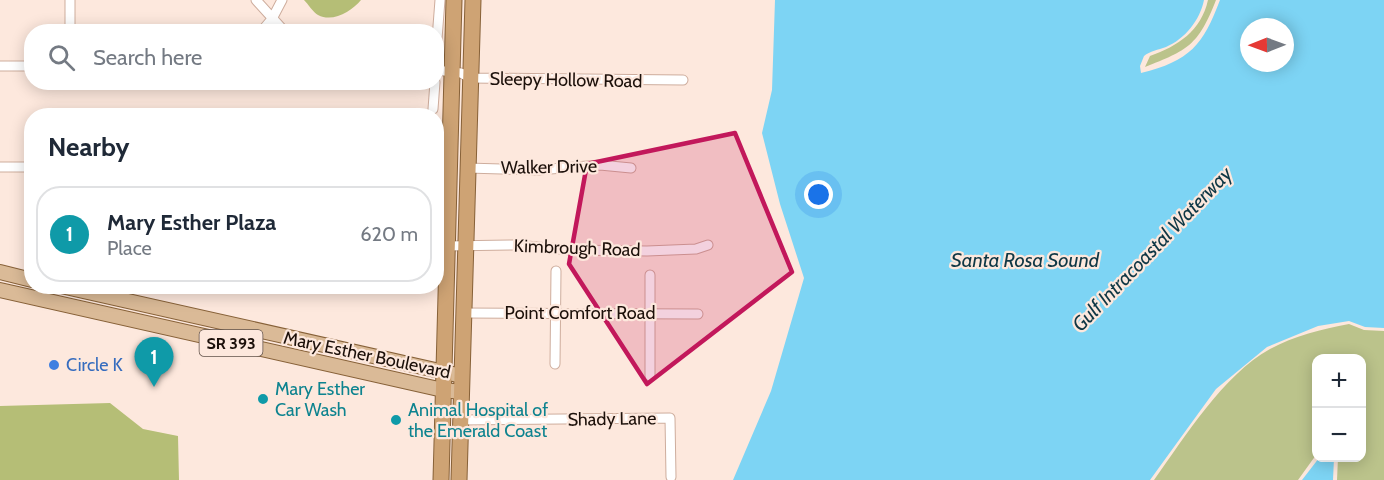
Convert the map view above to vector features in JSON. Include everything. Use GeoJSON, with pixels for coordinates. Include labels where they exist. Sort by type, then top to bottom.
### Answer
{"type":"FeatureCollection","features":[{"type":"Feature","properties":{"kind":"highway"},"geometry":{"type":"LineString","coordinates":[[441,480],[446,246],[444,71],[454,0]]}},
{"type":"Feature","properties":{"kind":"highway"},"geometry":{"type":"LineString","coordinates":[[459,480],[473,0]]}},
{"type":"Feature","properties":{"kind":"main road"},"geometry":{"type":"LineString","coordinates":[[0,272],[24,278]]}},
{"type":"Feature","properties":{"kind":"main road","name":"Mary Esther Boulevard"},"geometry":{"type":"LineString","coordinates":[[0,290],[442,390],[462,392]]}},
{"type":"Feature","properties":{"kind":"main road","name":"Mary Esther Boulevard"},"geometry":{"type":"LineString","coordinates":[[97,294],[462,376]]}},
{"type":"Feature","properties":{"kind":"street"},"geometry":{"type":"LineString","coordinates":[[70,0],[70,24]]}},
{"type":"Feature","properties":{"kind":"street"},"geometry":{"type":"LineString","coordinates":[[256,0],[277,24]]}},
{"type":"Feature","properties":{"kind":"street"},"geometry":{"type":"LineString","coordinates":[[268,24],[282,0]]}},
{"type":"Feature","properties":{"kind":"street"},"geometry":{"type":"LineString","coordinates":[[438,24],[440,0]]}},
{"type":"Feature","properties":{"kind":"street"},"geometry":{"type":"LineString","coordinates":[[0,66],[24,66]]}},
{"type":"Feature","properties":{"kind":"street","name":"Sleepy Hollow Road"},"geometry":{"type":"LineString","coordinates":[[444,71],[470,78],[683,80]]}},
{"type":"Feature","properties":{"kind":"street"},"geometry":{"type":"LineString","coordinates":[[433,108],[434,90]]}},
{"type":"Feature","properties":{"kind":"street","name":"Walker Drive"},"geometry":{"type":"LineString","coordinates":[[467,168],[538,170],[600,165],[631,168]]}},
{"type":"Feature","properties":{"kind":"street"},"geometry":{"type":"LineString","coordinates":[[0,167],[24,167]]}},
{"type":"Feature","properties":{"kind":"street","name":"Kimbrough Road"},"geometry":{"type":"LineString","coordinates":[[446,246],[658,251],[696,249],[708,245]]}},
{"type":"Feature","properties":{"kind":"street"},"geometry":{"type":"LineString","coordinates":[[555,364],[556,271]]}},
{"type":"Feature","properties":{"kind":"street"},"geometry":{"type":"LineString","coordinates":[[650,274],[650,376]]}},
{"type":"Feature","properties":{"kind":"street","name":"Point Comfort Road"},"geometry":{"type":"LineString","coordinates":[[463,314],[698,314]]}},
{"type":"Feature","properties":{"kind":"street","name":"Shady Lane"},"geometry":{"type":"LineString","coordinates":[[460,420],[670,418],[671,477]]}},
{"type":"Feature","properties":{"kind":"highlighted area"},"geometry":{"type":"Polygon","coordinates":[[[735,133],[792,272],[647,384],[569,264],[587,164],[735,133]]]}},
{"type":"Feature","properties":{"kind":"green space"},"geometry":{"type":"Polygon","coordinates":[[[304,0],[361,0],[342,15],[330,18],[318,15],[304,0]]]}},
{"type":"Feature","properties":{"kind":"green space"},"geometry":{"type":"Polygon","coordinates":[[[1208,0],[1216,0],[1197,37],[1172,56],[1145,67],[1150,56],[1179,42],[1194,29],[1205,11],[1208,0]]]}},
{"type":"Feature","properties":{"kind":"green space"},"geometry":{"type":"Polygon","coordinates":[[[1349,324],[1364,330],[1384,331],[1384,480],[1337,480],[1338,462],[1366,462],[1366,354],[1312,354],[1312,461],[1298,480],[1154,480],[1206,408],[1236,374],[1270,349],[1318,331],[1349,324]]]}},
{"type":"Feature","properties":{"kind":"green space"},"geometry":{"type":"Polygon","coordinates":[[[110,403],[143,429],[178,436],[179,480],[0,480],[0,406],[110,403]]]}},
{"type":"Feature","properties":{"kind":"water","name":"Santa Rosa Sound"},"geometry":{"type":"Polygon","coordinates":[[[775,0],[1204,0],[1199,15],[1185,34],[1173,44],[1144,56],[1140,66],[1141,73],[1172,63],[1192,49],[1207,29],[1220,0],[1384,0],[1384,328],[1365,327],[1349,321],[1318,326],[1267,347],[1216,389],[1150,480],[733,480],[771,391],[804,278],[780,204],[762,133],[772,90],[775,0]]]}},
{"type":"Feature","properties":{"kind":"water"},"geometry":{"type":"Polygon","coordinates":[[[1316,462],[1334,462],[1333,480],[1302,480],[1316,462]]]}},
{"type":"Feature","properties":{"kind":"place","name":"Circle K"},"geometry":{"type":"Point","coordinates":[54,365]}},
{"type":"Feature","properties":{"kind":"place","name":"Mary Esther Plaza"},"geometry":{"type":"Point","coordinates":[154,387]}},
{"type":"Feature","properties":{"kind":"place","name":"Mary Esther Car Wash"},"geometry":{"type":"Point","coordinates":[263,399]}},
{"type":"Feature","properties":{"kind":"place","name":"Animal Hospital of the Emerald Coast"},"geometry":{"type":"Point","coordinates":[396,420]}},
{"type":"Feature","properties":{"kind":"water label","name":"Gulf Intracoastal Waterway"},"geometry":{"type":"Point","coordinates":[1152,249]}}]}
